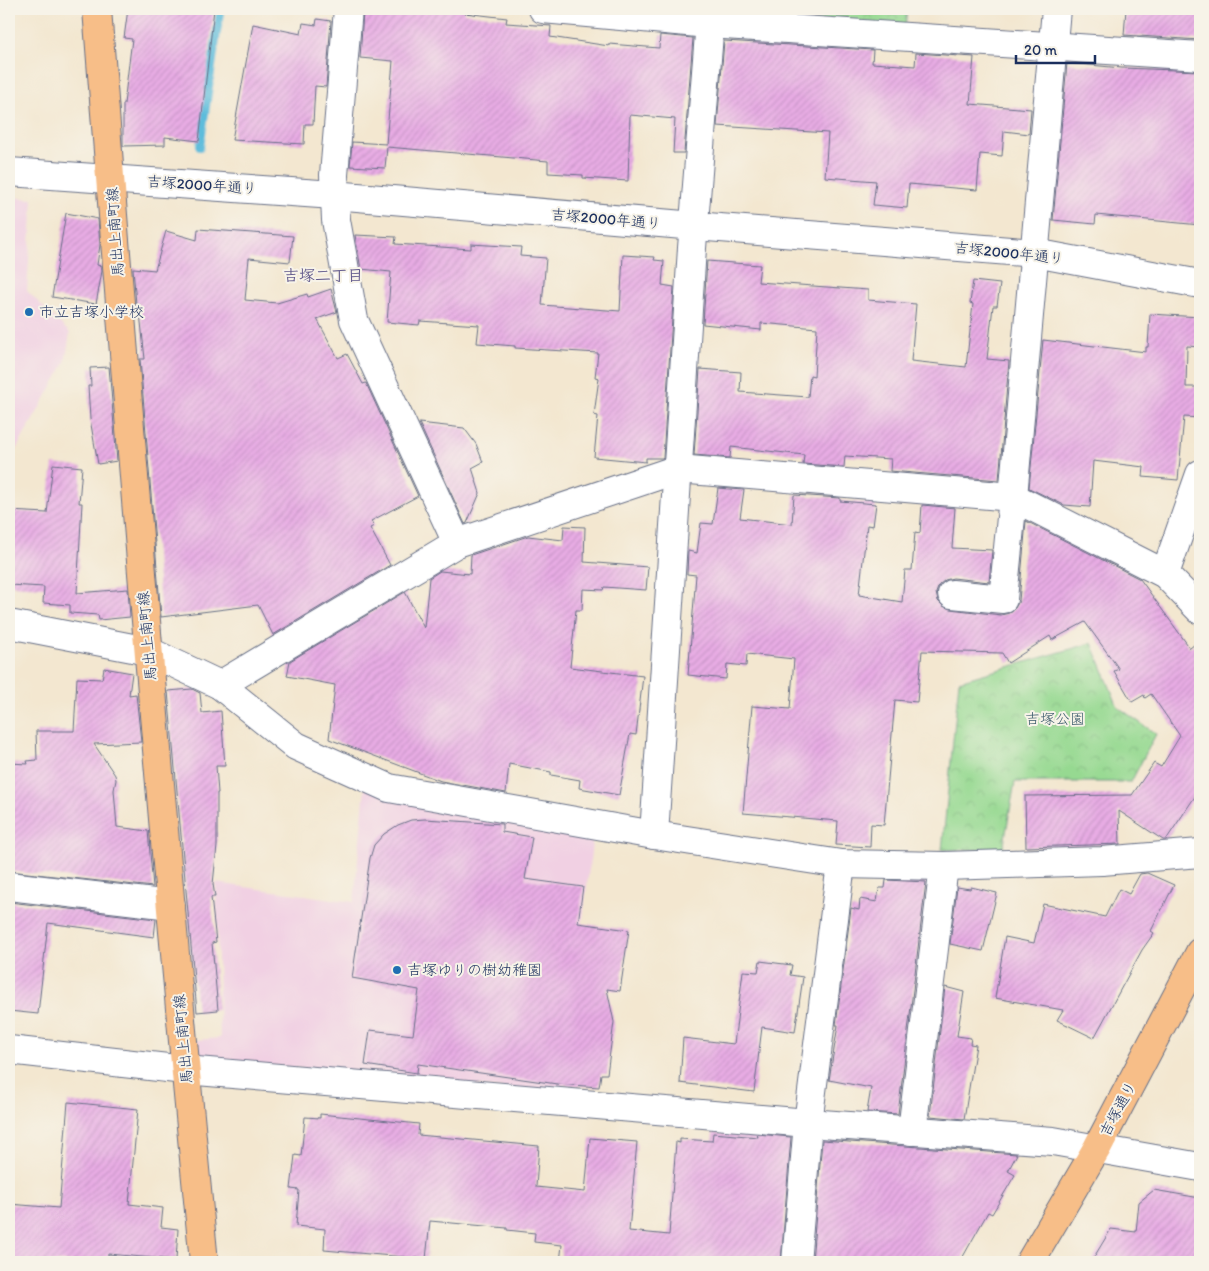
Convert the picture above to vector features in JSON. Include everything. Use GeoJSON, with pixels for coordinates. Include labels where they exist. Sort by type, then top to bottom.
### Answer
{"type":"FeatureCollection","features":[{"type":"Feature","properties":{"kind":"main road","name":"馬出上南町線"},"geometry":{"type":"LineString","coordinates":[[97,9],[148,651],[204,1262]]}},
{"type":"Feature","properties":{"kind":"main road","name":"吉塚通り"},"geometry":{"type":"LineString","coordinates":[[1030,1262],[1097,1148],[1200,952]]}},
{"type":"Feature","properties":{"kind":"street"},"geometry":{"type":"LineString","coordinates":[[348,9],[334,195],[336,220],[354,320],[457,542]]}},
{"type":"Feature","properties":{"kind":"street"},"geometry":{"type":"LineString","coordinates":[[543,9],[710,16],[1053,46],[1200,56]]}},
{"type":"Feature","properties":{"kind":"street"},"geometry":{"type":"LineString","coordinates":[[952,594],[1002,599],[1013,497],[1056,9]]}},
{"type":"Feature","properties":{"kind":"street"},"geometry":{"type":"LineString","coordinates":[[654,835],[692,248],[710,16]]}},
{"type":"Feature","properties":{"kind":"street","name":"吉塚2000年通り"},"geometry":{"type":"LineString","coordinates":[[9,172],[334,195],[1035,253],[1200,284]]}},
{"type":"Feature","properties":{"kind":"street"},"geometry":{"type":"LineString","coordinates":[[220,685],[457,542],[678,470],[1013,497],[1165,574],[1200,610]]}},
{"type":"Feature","properties":{"kind":"street"},"geometry":{"type":"LineString","coordinates":[[1165,574],[1200,474]]}},
{"type":"Feature","properties":{"kind":"street"},"geometry":{"type":"LineString","coordinates":[[9,624],[148,651],[220,685],[296,746],[389,788],[654,835],[841,864],[944,866],[1102,861],[1200,854]]}},
{"type":"Feature","properties":{"kind":"street"},"geometry":{"type":"LineString","coordinates":[[796,1262],[808,1123],[841,864]]}},
{"type":"Feature","properties":{"kind":"street"},"geometry":{"type":"LineString","coordinates":[[912,1131],[944,866]]}},
{"type":"Feature","properties":{"kind":"street"},"geometry":{"type":"LineString","coordinates":[[9,886],[171,905]]}},
{"type":"Feature","properties":{"kind":"street"},"geometry":{"type":"LineString","coordinates":[[9,1050],[185,1070],[808,1123],[1053,1141],[1200,1166]]}},
{"type":"Feature","properties":{"kind":"shaded area","name":"市立吉塚小学校"},"geometry":{"type":"Polygon","coordinates":[[[9,197],[33,199],[27,291],[70,333],[65,363],[9,462],[9,197]]]}},
{"type":"Feature","properties":{"kind":"shaded area","name":"吉塚ゆりの樹幼稚園"},"geometry":{"type":"Polygon","coordinates":[[[365,788],[593,835],[562,1094],[206,1059],[198,1053],[197,1040],[220,1038],[216,883],[354,902],[365,788]]]}},
{"type":"Feature","properties":{"kind":"green space"},"geometry":{"type":"Polygon","coordinates":[[[721,9],[907,9],[905,28],[720,12],[721,9]]]}},
{"type":"Feature","properties":{"kind":"green space","name":"吉塚公園"},"geometry":{"type":"Polygon","coordinates":[[[1092,643],[1118,707],[1156,734],[1131,782],[1015,782],[1003,849],[942,850],[959,681],[1092,643]]]}},
{"type":"Feature","properties":{"kind":"building"},"geometry":{"type":"Polygon","coordinates":[[[128,9],[214,9],[199,141],[165,137],[165,145],[123,146],[123,104],[132,39],[124,38],[128,9]]]}},
{"type":"Feature","properties":{"kind":"building"},"geometry":{"type":"Polygon","coordinates":[[[391,9],[464,9],[464,13],[507,18],[506,23],[551,26],[550,37],[609,46],[609,44],[659,48],[660,35],[693,38],[684,153],[673,153],[675,119],[630,115],[628,181],[548,173],[548,161],[387,147],[385,168],[350,166],[352,142],[386,144],[393,61],[360,58],[363,11],[390,15],[391,9]]]}},
{"type":"Feature","properties":{"kind":"building"},"geometry":{"type":"Polygon","coordinates":[[[1126,9],[1200,9],[1200,40],[1124,35],[1126,9]]]}},
{"type":"Feature","properties":{"kind":"building"},"geometry":{"type":"Polygon","coordinates":[[[317,19],[331,21],[326,87],[315,86],[313,124],[305,124],[304,144],[232,140],[253,24],[301,34],[303,23],[316,25],[317,19]]]}},
{"type":"Feature","properties":{"kind":"building"},"geometry":{"type":"Polygon","coordinates":[[[724,41],[873,50],[872,63],[915,66],[916,53],[974,57],[970,104],[1031,109],[1029,134],[1004,131],[1002,156],[980,154],[977,190],[909,184],[907,208],[873,205],[876,181],[825,177],[828,133],[717,126],[724,41]]]}},
{"type":"Feature","properties":{"kind":"building"},"geometry":{"type":"Polygon","coordinates":[[[1067,63],[1122,68],[1200,71],[1200,225],[1096,215],[1095,224],[1053,220],[1067,63]]]}},
{"type":"Feature","properties":{"kind":"building"},"geometry":{"type":"Polygon","coordinates":[[[66,213],[98,219],[100,245],[97,265],[101,266],[102,271],[96,304],[52,297],[66,213]]]}},
{"type":"Feature","properties":{"kind":"building"},"geometry":{"type":"Polygon","coordinates":[[[198,229],[293,236],[290,262],[249,258],[245,300],[277,303],[307,294],[308,297],[331,289],[337,312],[317,319],[338,358],[347,354],[363,384],[366,383],[418,496],[371,521],[374,526],[370,528],[390,565],[273,635],[258,605],[161,617],[140,359],[145,359],[139,304],[136,304],[133,268],[155,270],[166,231],[197,240],[198,229]]]}},
{"type":"Feature","properties":{"kind":"building"},"geometry":{"type":"Polygon","coordinates":[[[355,235],[396,237],[395,244],[471,249],[471,244],[521,247],[520,256],[546,258],[542,305],[620,311],[623,255],[655,257],[654,260],[664,261],[662,285],[674,287],[663,458],[646,458],[646,462],[594,457],[598,416],[594,415],[599,378],[595,377],[598,353],[515,348],[515,346],[477,343],[479,325],[420,321],[419,325],[387,322],[391,272],[361,269],[355,235]]]}},
{"type":"Feature","properties":{"kind":"building"},"geometry":{"type":"Polygon","coordinates":[[[707,261],[760,265],[758,282],[868,290],[868,300],[916,304],[911,361],[966,367],[973,304],[970,303],[973,281],[1000,284],[997,306],[993,306],[987,359],[1009,361],[999,480],[890,471],[891,459],[845,456],[844,467],[803,464],[804,455],[731,447],[730,458],[694,455],[700,369],[741,372],[740,392],[808,397],[810,375],[814,376],[817,328],[761,323],[761,330],[703,324],[707,261]]]}},
{"type":"Feature","properties":{"kind":"building"},"geometry":{"type":"Polygon","coordinates":[[[1150,314],[1200,317],[1200,347],[1187,346],[1186,387],[1200,387],[1200,418],[1184,417],[1178,480],[1143,477],[1144,467],[1093,461],[1090,507],[1064,505],[1029,488],[1043,340],[1146,352],[1150,314]]]}},
{"type":"Feature","properties":{"kind":"building"},"geometry":{"type":"Polygon","coordinates":[[[109,367],[117,461],[98,464],[90,419],[88,386],[91,386],[90,368],[109,367]]]}},
{"type":"Feature","properties":{"kind":"building"},"geometry":{"type":"Polygon","coordinates":[[[419,423],[464,428],[476,444],[483,462],[472,468],[480,493],[465,524],[419,423]]]}},
{"type":"Feature","properties":{"kind":"building"},"geometry":{"type":"Polygon","coordinates":[[[53,464],[82,467],[79,503],[82,503],[77,593],[128,589],[130,617],[99,620],[98,615],[70,613],[70,605],[43,603],[44,587],[9,585],[9,511],[47,513],[53,464]]]}},
{"type":"Feature","properties":{"kind":"building"},"geometry":{"type":"Polygon","coordinates":[[[718,488],[744,490],[740,518],[792,524],[794,495],[840,498],[840,501],[876,504],[873,526],[867,525],[859,595],[902,602],[905,570],[912,570],[915,532],[920,533],[922,505],[955,508],[952,548],[992,550],[989,582],[953,578],[945,580],[939,585],[936,593],[938,601],[950,609],[1001,615],[1009,613],[1015,608],[1019,601],[1026,521],[1140,579],[1190,648],[1200,640],[1200,789],[1166,840],[1163,840],[1119,811],[1120,844],[1026,847],[1025,796],[1132,795],[1154,763],[1161,767],[1180,736],[1151,694],[1145,698],[1144,695],[1132,702],[1114,671],[1119,669],[1085,622],[1052,640],[1050,636],[1008,663],[1002,653],[922,651],[917,702],[895,700],[884,825],[871,824],[870,847],[836,845],[838,821],[743,813],[752,706],[790,709],[794,659],[747,654],[746,666],[727,664],[726,679],[688,675],[696,575],[687,574],[688,551],[697,553],[701,523],[713,524],[718,488]]]}},
{"type":"Feature","properties":{"kind":"building"},"geometry":{"type":"Polygon","coordinates":[[[564,526],[585,527],[584,562],[648,567],[646,590],[604,587],[603,590],[583,589],[582,610],[576,610],[570,667],[643,676],[636,735],[630,734],[619,795],[579,788],[580,780],[509,764],[506,793],[441,781],[329,739],[335,685],[287,676],[290,661],[405,592],[424,628],[429,578],[440,571],[470,574],[471,555],[528,536],[563,540],[564,526]]]}},
{"type":"Feature","properties":{"kind":"building"},"geometry":{"type":"Polygon","coordinates":[[[104,668],[132,673],[129,695],[136,694],[141,742],[94,744],[115,775],[114,790],[117,827],[148,831],[153,887],[9,871],[9,763],[28,764],[27,761],[37,760],[36,731],[74,731],[77,678],[102,679],[104,668]]]}},
{"type":"Feature","properties":{"kind":"building"},"geometry":{"type":"Polygon","coordinates":[[[192,689],[200,693],[202,713],[221,711],[225,766],[216,766],[218,793],[217,846],[213,884],[215,897],[211,897],[216,942],[212,943],[218,1010],[197,1012],[168,691],[192,689]]]}},
{"type":"Feature","properties":{"kind":"building"},"geometry":{"type":"Polygon","coordinates":[[[425,819],[502,824],[502,832],[532,837],[525,879],[583,887],[578,923],[629,930],[620,991],[607,989],[614,1022],[607,1074],[601,1074],[599,1087],[557,1084],[418,1064],[417,1073],[365,1065],[370,1030],[413,1035],[419,990],[352,978],[370,858],[374,845],[384,834],[398,825],[411,820],[425,819]]]}},
{"type":"Feature","properties":{"kind":"building"},"geometry":{"type":"Polygon","coordinates":[[[1147,873],[1174,885],[1151,931],[1154,933],[1142,950],[1094,1038],[1057,1020],[1063,1010],[995,998],[1005,937],[1034,943],[1043,904],[1105,917],[1119,889],[1129,894],[1140,874],[1147,873]]]}},
{"type":"Feature","properties":{"kind":"building"},"geometry":{"type":"Polygon","coordinates":[[[886,880],[926,882],[898,1114],[867,1112],[871,1088],[829,1080],[838,1025],[836,1025],[851,908],[859,910],[860,899],[877,902],[879,888],[885,888],[886,880]]]}},
{"type":"Feature","properties":{"kind":"building"},"geometry":{"type":"Polygon","coordinates":[[[957,887],[970,889],[971,887],[997,893],[983,951],[950,944],[957,887]]]}},
{"type":"Feature","properties":{"kind":"building"},"geometry":{"type":"Polygon","coordinates":[[[9,902],[156,919],[154,937],[48,923],[38,1014],[9,1011],[9,902]]]}},
{"type":"Feature","properties":{"kind":"building"},"geometry":{"type":"Polygon","coordinates":[[[760,961],[792,965],[790,975],[803,977],[795,1032],[762,1027],[754,1092],[680,1083],[683,1038],[734,1044],[743,971],[758,972],[760,961]]]}},
{"type":"Feature","properties":{"kind":"building"},"geometry":{"type":"Polygon","coordinates":[[[945,987],[964,992],[957,1036],[971,1038],[970,1044],[976,1045],[964,1119],[930,1116],[945,987]]]}},
{"type":"Feature","properties":{"kind":"building"},"geometry":{"type":"Polygon","coordinates":[[[68,1102],[138,1109],[129,1204],[163,1208],[161,1227],[178,1229],[176,1260],[108,1254],[107,1262],[9,1262],[9,1204],[59,1208],[68,1102]]]}},
{"type":"Feature","properties":{"kind":"building"},"geometry":{"type":"Polygon","coordinates":[[[320,1114],[419,1124],[418,1135],[539,1146],[536,1187],[585,1192],[590,1138],[637,1142],[629,1231],[669,1235],[676,1142],[680,1143],[680,1139],[712,1141],[713,1133],[758,1137],[757,1134],[791,1137],[781,1262],[560,1262],[562,1245],[534,1242],[535,1233],[507,1230],[507,1228],[430,1221],[426,1259],[324,1250],[325,1229],[296,1226],[299,1190],[291,1189],[295,1155],[301,1156],[305,1117],[320,1118],[320,1114]]]}},
{"type":"Feature","properties":{"kind":"building"},"geometry":{"type":"Polygon","coordinates":[[[822,1140],[1017,1154],[1008,1171],[1015,1175],[992,1214],[988,1212],[960,1262],[812,1262],[822,1140]]]}},
{"type":"Feature","properties":{"kind":"building"},"geometry":{"type":"Polygon","coordinates":[[[1154,1190],[1200,1198],[1200,1262],[1091,1262],[1111,1229],[1136,1232],[1139,1202],[1154,1190]]]}},
{"type":"Feature","properties":{"kind":"waterway"},"geometry":{"type":"LineString","coordinates":[[200,147],[220,12],[218,9]]}},
{"type":"Feature","properties":{"kind":"place","name":"市立吉塚小学校"},"geometry":{"type":"Point","coordinates":[29,312]}},
{"type":"Feature","properties":{"kind":"place","name":"吉塚ゆりの樹幼稚園"},"geometry":{"type":"Point","coordinates":[397,970]}},
{"type":"Feature","properties":{"kind":"district","name":"吉塚二丁目"},"geometry":{"type":"Point","coordinates":[323,275]}}]}
